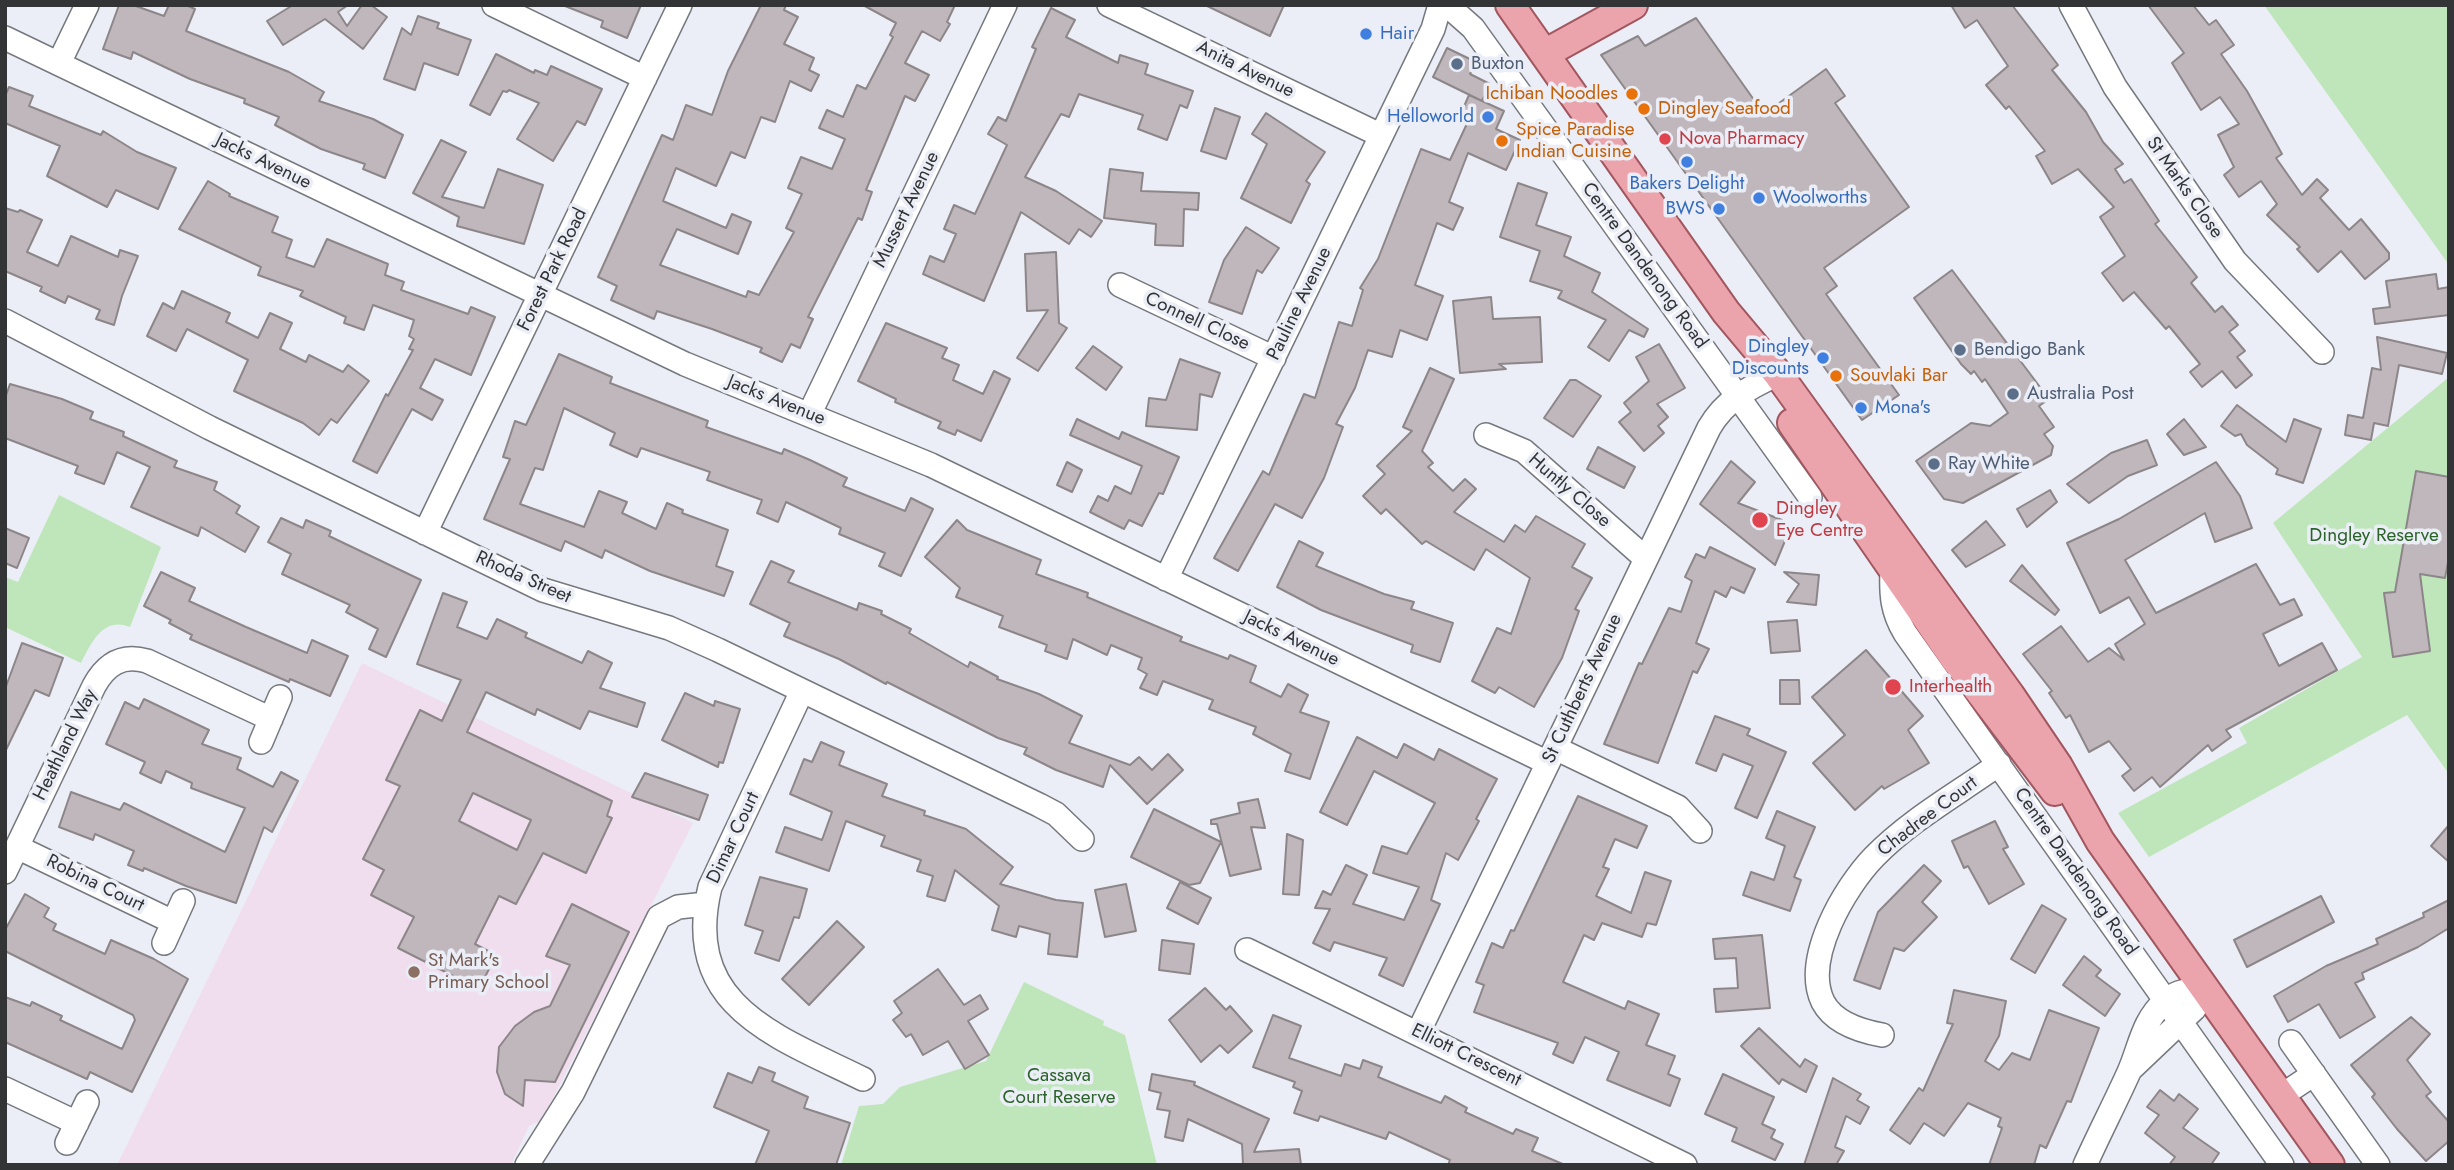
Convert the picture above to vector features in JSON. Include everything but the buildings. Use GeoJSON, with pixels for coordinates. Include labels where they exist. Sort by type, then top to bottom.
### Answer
{"type":"FeatureCollection","features":[{"type":"Feature","properties":{"kind":"main road","name":"Centre Dandenong Road"},"geometry":{"type":"LineString","coordinates":[[1510,5],[1771,377],[2010,695],[2057,766],[2100,841],[2330,1165]]}},
{"type":"Feature","properties":{"kind":"main road"},"geometry":{"type":"LineString","coordinates":[[1546,53],[1633,5]]}},
{"type":"Feature","properties":{"kind":"main road","name":"Centre Dandenong Road"},"geometry":{"type":"LineString","coordinates":[[1771,377],[1892,570],[2041,775],[2100,841]]}},
{"type":"Feature","properties":{"kind":"street"},"geometry":{"type":"LineString","coordinates":[[59,63],[87,5]]}},
{"type":"Feature","properties":{"kind":"street"},"geometry":{"type":"LineString","coordinates":[[494,5],[645,78]]}},
{"type":"Feature","properties":{"kind":"street","name":"Forest Park Road"},"geometry":{"type":"LineString","coordinates":[[425,533],[680,5]]}},
{"type":"Feature","properties":{"kind":"street","name":"Mussert Avenue"},"geometry":{"type":"LineString","coordinates":[[809,415],[1005,5]]}},
{"type":"Feature","properties":{"kind":"street","name":"Anita Avenue"},"geometry":{"type":"LineString","coordinates":[[1109,5],[1380,135]]}},
{"type":"Feature","properties":{"kind":"street","name":"St Marks Close"},"geometry":{"type":"LineString","coordinates":[[2071,5],[2115,86],[2235,261],[2322,352]]}},
{"type":"Feature","properties":{"kind":"street","name":"Pauline Avenue"},"geometry":{"type":"LineString","coordinates":[[1166,579],[1380,135],[1433,29],[1449,6]]}},
{"type":"Feature","properties":{"kind":"street","name":"Centre Dandenong Road"},"geometry":{"type":"LineString","coordinates":[[1449,6],[1473,28],[1810,497]]}},
{"type":"Feature","properties":{"kind":"street","name":"Jacks Avenue"},"geometry":{"type":"LineString","coordinates":[[5,38],[685,364],[931,465],[1166,579],[1552,755],[1678,807],[1700,831]]}},
{"type":"Feature","properties":{"kind":"street","name":"Connell Close"},"geometry":{"type":"LineString","coordinates":[[1120,285],[1274,358]]}},
{"type":"Feature","properties":{"kind":"street","name":"Rhoda Street"},"geometry":{"type":"LineString","coordinates":[[5,321],[177,412],[543,590],[669,628],[802,691],[1039,805],[1056,814],[1082,839]]}},
{"type":"Feature","properties":{"kind":"street","name":"St Cuthberts Avenue"},"geometry":{"type":"LineString","coordinates":[[1418,1032],[1714,419],[1737,396],[1771,377]]}},
{"type":"Feature","properties":{"kind":"street","name":"Huntly Close"},"geometry":{"type":"LineString","coordinates":[[1486,435],[1524,451],[1646,558]]}},
{"type":"Feature","properties":{"kind":"street","name":"Centre Dandenong Road"},"geometry":{"type":"LineString","coordinates":[[1892,570],[1894,614],[2282,1165]]}},
{"type":"Feature","properties":{"kind":"street","name":"Heathland Way"},"geometry":{"type":"LineString","coordinates":[[5,872],[94,686],[113,663],[129,658],[147,661],[271,719]]}},
{"type":"Feature","properties":{"kind":"street","name":"Dimar Court"},"geometry":{"type":"LineString","coordinates":[[802,691],[710,887],[705,930],[711,972],[734,1004],[773,1035],[863,1079]]}},
{"type":"Feature","properties":{"kind":"street"},"geometry":{"type":"LineString","coordinates":[[261,742],[279,697]]}},
{"type":"Feature","properties":{"kind":"street","name":"Chadree Court"},"geometry":{"type":"LineString","coordinates":[[1881,1035],[1858,1030],[1844,1023],[1823,1003],[1817,973],[1828,931],[1851,886],[1874,857],[1897,836],[1999,764]]}},
{"type":"Feature","properties":{"kind":"street","name":"Robina Court"},"geometry":{"type":"LineString","coordinates":[[17,846],[178,911],[163,943]]}},
{"type":"Feature","properties":{"kind":"street"},"geometry":{"type":"LineString","coordinates":[[527,1165],[573,1092],[659,917],[678,907],[706,904]]}},
{"type":"Feature","properties":{"kind":"street","name":"Elliott Crescent"},"geometry":{"type":"LineString","coordinates":[[1247,950],[1685,1165]]}},
{"type":"Feature","properties":{"kind":"street"},"geometry":{"type":"LineString","coordinates":[[2085,1165],[2131,1069],[2146,1026],[2166,1000],[2183,990],[2206,990]]}},
{"type":"Feature","properties":{"kind":"street"},"geometry":{"type":"LineString","coordinates":[[2131,1069],[2194,1009],[2206,990]]}},
{"type":"Feature","properties":{"kind":"street"},"geometry":{"type":"LineString","coordinates":[[2291,1042],[2378,1165]]}},
{"type":"Feature","properties":{"kind":"street"},"geometry":{"type":"LineString","coordinates":[[2281,1096],[2314,1074]]}},
{"type":"Feature","properties":{"kind":"street"},"geometry":{"type":"LineString","coordinates":[[5,1089],[77,1123]]}},
{"type":"Feature","properties":{"kind":"shaded area","name":"St Mark's Primary School"},"geometry":{"type":"Polygon","coordinates":[[[362,663],[693,823],[542,1120],[529,1126],[511,1165],[117,1165],[362,663]]]}},
{"type":"Feature","properties":{"kind":"green space"},"geometry":{"type":"Polygon","coordinates":[[[2264,5],[2449,5],[2449,265],[2264,5]]]}},
{"type":"Feature","properties":{"kind":"green space","name":"Dingley Reserve"},"geometry":{"type":"Polygon","coordinates":[[[2449,377],[2449,774],[2407,715],[2149,857],[2118,813],[2247,743],[2239,728],[2362,657],[2273,523],[2449,377]]]}},
{"type":"Feature","properties":{"kind":"green space"},"geometry":{"type":"Polygon","coordinates":[[[59,495],[161,547],[130,627],[112,625],[105,628],[94,640],[81,663],[5,627],[5,577],[18,582],[59,495]]]}},
{"type":"Feature","properties":{"kind":"green space","name":"Cassava Court Reserve"},"geometry":{"type":"Polygon","coordinates":[[[1024,982],[1104,1021],[1103,1025],[1125,1035],[1157,1165],[841,1165],[859,1106],[883,1104],[900,1087],[986,1061],[1024,982]]]}},
{"type":"Feature","properties":{"kind":"place","name":"Hair"},"geometry":{"type":"Point","coordinates":[1366,34]}},
{"type":"Feature","properties":{"kind":"place","name":"Buxton"},"geometry":{"type":"Point","coordinates":[1457,64]}},
{"type":"Feature","properties":{"kind":"place","name":"Ichiban Noodles"},"geometry":{"type":"Point","coordinates":[1632,94]}},
{"type":"Feature","properties":{"kind":"place","name":"Dingley Seafood"},"geometry":{"type":"Point","coordinates":[1644,109]}},
{"type":"Feature","properties":{"kind":"place","name":"Helloworld"},"geometry":{"type":"Point","coordinates":[1488,117]}},
{"type":"Feature","properties":{"kind":"place","name":"Nova Pharmacy"},"geometry":{"type":"Point","coordinates":[1665,139]}},
{"type":"Feature","properties":{"kind":"place","name":"Spice Paradise Indian Cuisine"},"geometry":{"type":"Point","coordinates":[1502,141]}},
{"type":"Feature","properties":{"kind":"place","name":"Bakers Delight"},"geometry":{"type":"Point","coordinates":[1687,162]}},
{"type":"Feature","properties":{"kind":"place","name":"Woolworths"},"geometry":{"type":"Point","coordinates":[1759,198]}},
{"type":"Feature","properties":{"kind":"place","name":"BWS"},"geometry":{"type":"Point","coordinates":[1719,209]}},
{"type":"Feature","properties":{"kind":"place","name":"Bendigo Bank"},"geometry":{"type":"Point","coordinates":[1960,350]}},
{"type":"Feature","properties":{"kind":"place","name":"Dingley Discounts"},"geometry":{"type":"Point","coordinates":[1823,358]}},
{"type":"Feature","properties":{"kind":"place","name":"Souvlaki Bar"},"geometry":{"type":"Point","coordinates":[1836,376]}},
{"type":"Feature","properties":{"kind":"place","name":"Australia Post"},"geometry":{"type":"Point","coordinates":[2013,394]}},
{"type":"Feature","properties":{"kind":"place","name":"Mona's"},"geometry":{"type":"Point","coordinates":[1861,408]}},
{"type":"Feature","properties":{"kind":"place","name":"Ray White"},"geometry":{"type":"Point","coordinates":[1934,464]}},
{"type":"Feature","properties":{"kind":"place","name":"Dingley Eye Centre"},"geometry":{"type":"Point","coordinates":[1760,520]}},
{"type":"Feature","properties":{"kind":"place","name":"Interhealth"},"geometry":{"type":"Point","coordinates":[1893,687]}},
{"type":"Feature","properties":{"kind":"place","name":"St Mark's Primary School"},"geometry":{"type":"Point","coordinates":[414,972]}}]}
